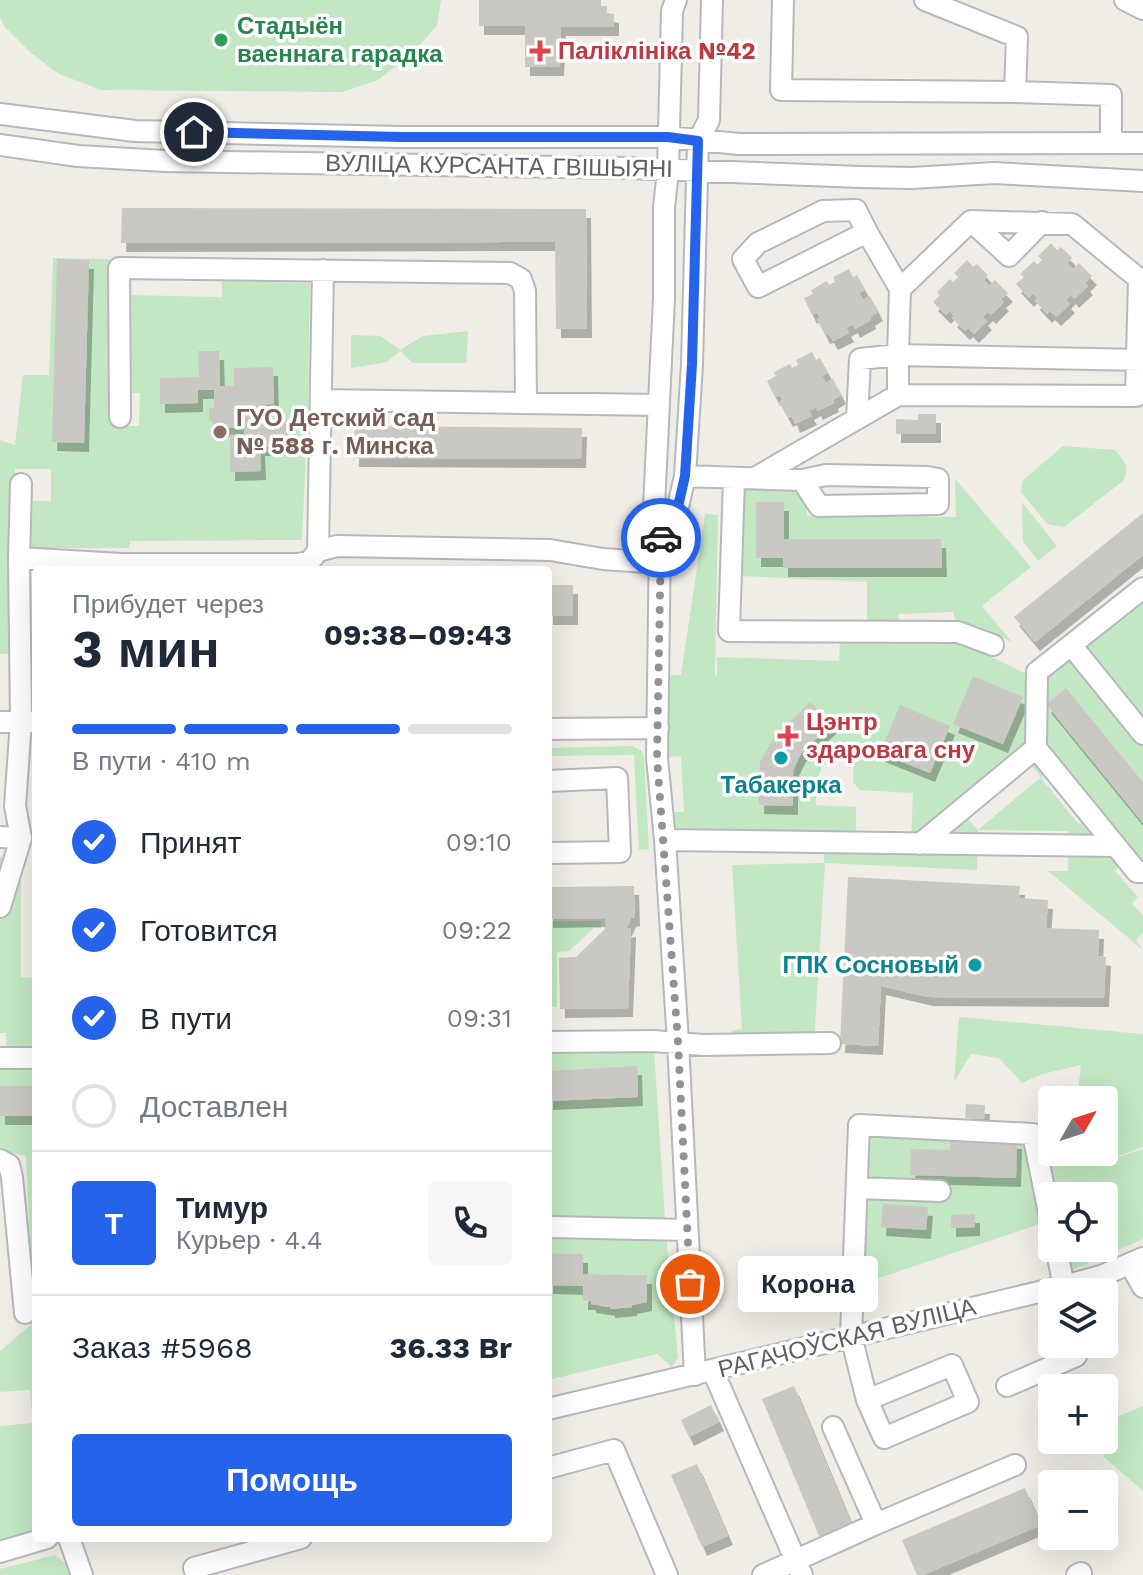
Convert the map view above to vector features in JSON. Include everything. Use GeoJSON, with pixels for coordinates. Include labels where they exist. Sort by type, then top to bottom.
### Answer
{"type":"FeatureCollection","features":[{"type":"Feature","properties":{"kind":"street"},"geometry":{"type":"LineString","coordinates":[[676,0],[672,11],[653,528],[660,538],[657,758],[678,1042],[687,1230],[704,1373],[799,1568]]}},
{"type":"Feature","properties":{"kind":"street"},"geometry":{"type":"LineString","coordinates":[[660,538],[672,533],[685,476],[692,364],[698,141],[709,120],[712,0]]}},
{"type":"Feature","properties":{"kind":"street"},"geometry":{"type":"LineString","coordinates":[[783,0],[781,90],[1111,95],[1111,143]]}},
{"type":"Feature","properties":{"kind":"street"},"geometry":{"type":"LineString","coordinates":[[925,0],[1017,37],[1015,92]]}},
{"type":"Feature","properties":{"kind":"street"},"geometry":{"type":"LineString","coordinates":[[1125,0],[1143,9]]}},
{"type":"Feature","properties":{"kind":"street","name":"ВУЛІЦА КУРСАНТА ГВІШЫЯНІ"},"geometry":{"type":"LineString","coordinates":[[0,114],[135,131],[417,137],[668,137],[739,144],[1143,143]]}},
{"type":"Feature","properties":{"kind":"street","name":"ВУЛІЦА КУРСАНТА ГВІШЫЯНІ"},"geometry":{"type":"LineString","coordinates":[[0,145],[78,156],[165,161],[627,168],[912,178],[994,173],[1143,181]]}},
{"type":"Feature","properties":{"kind":"street"},"geometry":{"type":"LineString","coordinates":[[867,232],[758,287],[743,259],[758,243],[823,211],[856,210],[900,289],[898,395]]}},
{"type":"Feature","properties":{"kind":"street"},"geometry":{"type":"LineString","coordinates":[[745,478],[898,395],[1136,396],[1140,360],[1141,277],[1072,224],[971,221],[900,289]]}},
{"type":"Feature","properties":{"kind":"street"},"geometry":{"type":"LineString","coordinates":[[971,221],[1009,256],[1042,222]]}},
{"type":"Feature","properties":{"kind":"street"},"geometry":{"type":"LineString","coordinates":[[120,417],[119,268],[510,273],[521,279],[525,291],[526,402]]}},
{"type":"Feature","properties":{"kind":"street"},"geometry":{"type":"LineString","coordinates":[[318,551],[323,270]]}},
{"type":"Feature","properties":{"kind":"street"},"geometry":{"type":"LineString","coordinates":[[857,419],[860,359],[898,355],[1140,360]]}},
{"type":"Feature","properties":{"kind":"street"},"geometry":{"type":"LineString","coordinates":[[321,400],[659,405]]}},
{"type":"Feature","properties":{"kind":"street"},"geometry":{"type":"LineString","coordinates":[[685,476],[802,480],[826,475],[928,477],[938,479],[938,504],[819,506],[802,480]]}},
{"type":"Feature","properties":{"kind":"street"},"geometry":{"type":"LineString","coordinates":[[745,478],[729,631],[958,632],[993,645]]}},
{"type":"Feature","properties":{"kind":"street"},"geometry":{"type":"LineString","coordinates":[[0,907],[21,838],[15,806],[32,727],[19,659],[21,484]]}},
{"type":"Feature","properties":{"kind":"street"},"geometry":{"type":"LineString","coordinates":[[19,558],[121,564],[299,564],[310,561],[318,551],[337,546],[550,550],[603,559],[660,563]]}},
{"type":"Feature","properties":{"kind":"street"},"geometry":{"type":"LineString","coordinates":[[1143,588],[1037,672],[1036,748],[1137,872],[1143,872]]}},
{"type":"Feature","properties":{"kind":"street"},"geometry":{"type":"LineString","coordinates":[[1071,645],[1143,734]]}},
{"type":"Feature","properties":{"kind":"street"},"geometry":{"type":"LineString","coordinates":[[0,722],[32,727]]}},
{"type":"Feature","properties":{"kind":"street"},"geometry":{"type":"LineString","coordinates":[[552,729],[658,728]]}},
{"type":"Feature","properties":{"kind":"street"},"geometry":{"type":"LineString","coordinates":[[920,844],[1036,748]]}},
{"type":"Feature","properties":{"kind":"street"},"geometry":{"type":"LineString","coordinates":[[552,781],[617,778],[620,852],[552,853]]}},
{"type":"Feature","properties":{"kind":"street"},"geometry":{"type":"LineString","coordinates":[[0,837],[21,838]]}},
{"type":"Feature","properties":{"kind":"street"},"geometry":{"type":"LineString","coordinates":[[665,840],[1115,846]]}},
{"type":"Feature","properties":{"kind":"street"},"geometry":{"type":"LineString","coordinates":[[552,1042],[678,1042],[703,1045],[830,1043]]}},
{"type":"Feature","properties":{"kind":"street"},"geometry":{"type":"LineString","coordinates":[[0,1058],[32,1058]]}},
{"type":"Feature","properties":{"kind":"street"},"geometry":{"type":"LineString","coordinates":[[867,1400],[952,1365],[968,1402],[884,1438],[867,1400],[851,1336],[859,1125],[1033,1134],[1043,1182]]}},
{"type":"Feature","properties":{"kind":"street"},"geometry":{"type":"LineString","coordinates":[[0,1160],[9,1165],[12,1177],[25,1313]]}},
{"type":"Feature","properties":{"kind":"street"},"geometry":{"type":"LineString","coordinates":[[857,1188],[940,1191]]}},
{"type":"Feature","properties":{"kind":"street"},"geometry":{"type":"LineString","coordinates":[[552,1227],[687,1230]]}},
{"type":"Feature","properties":{"kind":"street"},"geometry":{"type":"LineString","coordinates":[[1136,1261],[1143,1287]]}},
{"type":"Feature","properties":{"kind":"street","name":"РАГАЧОЎСКАЯ ВУЛІЦА"},"geometry":{"type":"LineString","coordinates":[[1089,1278],[1136,1261]]}},
{"type":"Feature","properties":{"kind":"street","name":"РАГАЧОЎСКАЯ ВУЛІЦА"},"geometry":{"type":"LineString","coordinates":[[552,1408],[1038,1294]]}},
{"type":"Feature","properties":{"kind":"street"},"geometry":{"type":"LineString","coordinates":[[1007,1386],[1071,1358]]}},
{"type":"Feature","properties":{"kind":"street"},"geometry":{"type":"LineString","coordinates":[[833,1427],[876,1524]]}},
{"type":"Feature","properties":{"kind":"street"},"geometry":{"type":"LineString","coordinates":[[552,1467],[614,1450],[667,1575]]}},
{"type":"Feature","properties":{"kind":"street"},"geometry":{"type":"LineString","coordinates":[[763,1575],[799,1568],[876,1524],[1015,1465]]}},
{"type":"Feature","properties":{"kind":"street"},"geometry":{"type":"LineString","coordinates":[[0,1552],[34,1542]]}},
{"type":"Feature","properties":{"kind":"street"},"geometry":{"type":"LineString","coordinates":[[70,1542],[82,1575]]}},
{"type":"Feature","properties":{"kind":"street"},"geometry":{"type":"LineString","coordinates":[[197,1575],[194,1568],[287,1542]]}},
{"type":"Feature","properties":{"kind":"green space","name":"Стадыён ваеннага гарадка"},"geometry":{"type":"Polygon","coordinates":[[[0,0],[441,0],[437,26],[410,55],[378,80],[342,92],[101,90],[59,74],[31,53],[4,26],[0,17],[0,0]]]}},
{"type":"Feature","properties":{"kind":"green space"},"geometry":{"type":"Polygon","coordinates":[[[53,258],[107,259],[119,268],[117,426],[139,426],[140,393],[125,393],[125,295],[222,297],[222,281],[310,283],[302,540],[130,541],[129,548],[21,548],[21,501],[51,501],[51,469],[15,469],[13,654],[0,654],[0,440],[15,445],[23,375],[49,375],[53,258]]]}},
{"type":"Feature","properties":{"kind":"green space"},"geometry":{"type":"Polygon","coordinates":[[[468,331],[466,363],[413,363],[400,351],[387,362],[351,368],[351,335],[381,336],[400,350],[423,336],[468,331]]]}},
{"type":"Feature","properties":{"kind":"green space"},"geometry":{"type":"Polygon","coordinates":[[[1063,446],[1115,450],[1126,468],[1123,481],[1064,527],[1047,524],[1021,492],[1023,480],[1063,446]]]}},
{"type":"Feature","properties":{"kind":"green space"},"geometry":{"type":"Polygon","coordinates":[[[955,479],[1031,567],[982,606],[1012,642],[977,625],[969,646],[1028,675],[1025,747],[960,810],[978,830],[977,870],[825,863],[814,1043],[733,1040],[731,1031],[742,1029],[732,865],[824,863],[823,843],[672,837],[669,812],[684,812],[681,756],[657,758],[657,676],[681,675],[705,514],[718,515],[715,676],[717,657],[839,661],[840,640],[958,632],[953,612],[899,614],[898,627],[867,623],[867,582],[741,576],[744,489],[748,485],[802,487],[806,493],[807,516],[956,517],[955,479]],[[784,539],[783,558],[942,567],[941,539],[784,539]],[[810,702],[774,737],[760,762],[792,805],[796,767],[804,752],[831,724],[810,702]],[[845,748],[820,771],[816,805],[856,807],[856,843],[911,844],[913,793],[860,790],[853,782],[854,750],[845,748]]]}},
{"type":"Feature","properties":{"kind":"green space"},"geometry":{"type":"Polygon","coordinates":[[[1022,502],[1057,546],[1038,561],[1023,541],[1022,502]]]}},
{"type":"Feature","properties":{"kind":"green space"},"geometry":{"type":"Polygon","coordinates":[[[1143,588],[1143,734],[1071,645],[1143,588]]]}},
{"type":"Feature","properties":{"kind":"green space"},"geometry":{"type":"Polygon","coordinates":[[[1066,661],[1075,662],[1143,745],[1143,782],[1066,688],[1046,704],[1143,823],[1143,864],[1042,744],[1045,679],[1066,661]]]}},
{"type":"Feature","properties":{"kind":"green space"},"geometry":{"type":"Polygon","coordinates":[[[632,746],[642,751],[649,849],[639,850],[634,755],[552,756],[552,748],[632,746]]]}},
{"type":"Feature","properties":{"kind":"green space"},"geometry":{"type":"Polygon","coordinates":[[[1024,757],[1052,768],[1041,778],[1079,825],[1092,816],[1127,860],[1115,871],[1138,897],[1132,903],[1143,916],[1143,933],[1136,940],[1143,950],[1048,871],[1068,871],[1068,831],[978,830],[1041,777],[1024,757]]]}},
{"type":"Feature","properties":{"kind":"green space"},"geometry":{"type":"Polygon","coordinates":[[[0,857],[21,857],[21,977],[32,978],[32,1058],[7,1058],[6,1033],[0,1033],[0,857]]]}},
{"type":"Feature","properties":{"kind":"green space"},"geometry":{"type":"Polygon","coordinates":[[[552,921],[601,921],[601,928],[594,928],[569,951],[557,952],[557,1007],[552,1007],[552,921]]]}},
{"type":"Feature","properties":{"kind":"green space"},"geometry":{"type":"Polygon","coordinates":[[[959,1017],[1143,1034],[1143,1147],[1118,1156],[1118,1086],[1079,1086],[1081,1065],[1042,1074],[1022,1083],[999,1058],[971,1054],[954,1082],[959,1017]]]}},
{"type":"Feature","properties":{"kind":"green space"},"geometry":{"type":"Polygon","coordinates":[[[654,1049],[666,1234],[678,1357],[672,1367],[657,1354],[552,1379],[552,1281],[582,1254],[552,1253],[552,1101],[638,1097],[636,1067],[552,1071],[552,1050],[654,1049]],[[583,1274],[583,1301],[611,1309],[632,1307],[647,1301],[647,1275],[583,1274]]]}},
{"type":"Feature","properties":{"kind":"green space"},"geometry":{"type":"Polygon","coordinates":[[[32,1063],[32,1086],[0,1086],[0,1064],[32,1063]]]}},
{"type":"Feature","properties":{"kind":"green space"},"geometry":{"type":"Polygon","coordinates":[[[0,1116],[32,1116],[32,1280],[26,1156],[0,1151],[0,1116]]]}},
{"type":"Feature","properties":{"kind":"green space"},"geometry":{"type":"Polygon","coordinates":[[[860,1121],[1038,1126],[1038,1166],[1118,1166],[1118,1157],[1143,1149],[1143,1239],[1118,1250],[1118,1182],[1038,1182],[1038,1225],[870,1281],[853,1280],[860,1121]]]}},
{"type":"Feature","properties":{"kind":"green space"},"geometry":{"type":"Polygon","coordinates":[[[1070,1262],[1090,1262],[1072,1270],[1070,1262]]]}},
{"type":"Feature","properties":{"kind":"green space"},"geometry":{"type":"Polygon","coordinates":[[[32,1324],[32,1412],[30,1390],[0,1392],[0,1351],[32,1324]]]}},
{"type":"Feature","properties":{"kind":"green space"},"geometry":{"type":"Polygon","coordinates":[[[1143,1406],[1143,1491],[1104,1457],[1104,1454],[1118,1454],[1118,1416],[1143,1406]]]}},
{"type":"Feature","properties":{"kind":"green space"},"geometry":{"type":"Polygon","coordinates":[[[32,1423],[32,1536],[0,1546],[0,1426],[32,1423]]]}},
{"type":"Feature","properties":{"kind":"green space"},"geometry":{"type":"Polygon","coordinates":[[[55,1555],[65,1563],[70,1575],[0,1575],[0,1569],[55,1555]]]}},
{"type":"Feature","properties":{"kind":"building"},"geometry":{"type":"Polygon","coordinates":[[[479,0],[601,0],[601,6],[607,6],[607,13],[614,14],[614,27],[561,27],[559,67],[525,67],[525,26],[479,26],[479,0]]]}},
{"type":"Feature","properties":{"kind":"building"},"geometry":{"type":"Polygon","coordinates":[[[122,208],[586,209],[587,329],[556,329],[555,242],[121,243],[122,208]]]}},
{"type":"Feature","properties":{"kind":"building"},"geometry":{"type":"Polygon","coordinates":[[[1051,243],[1057,250],[1061,247],[1072,258],[1067,263],[1073,269],[1079,263],[1092,276],[1085,283],[1088,286],[1074,299],[1071,295],[1066,300],[1070,304],[1056,317],[1050,311],[1047,314],[1033,294],[1029,298],[1016,284],[1024,277],[1020,274],[1034,261],[1037,265],[1042,260],[1038,256],[1051,243]]]}},
{"type":"Feature","properties":{"kind":"building"},"geometry":{"type":"Polygon","coordinates":[[[57,259],[89,260],[84,443],[52,442],[57,259]]]}},
{"type":"Feature","properties":{"kind":"building"},"geometry":{"type":"Polygon","coordinates":[[[967,260],[973,267],[977,264],[988,275],[984,280],[989,286],[995,280],[1008,293],[991,315],[988,312],[983,317],[987,321],[974,334],[968,328],[965,331],[952,318],[954,316],[950,311],[946,315],[933,302],[940,295],[937,292],[950,279],[953,282],[958,277],[954,273],[967,260]]]}},
{"type":"Feature","properties":{"kind":"building"},"geometry":{"type":"Polygon","coordinates":[[[849,269],[853,277],[857,275],[865,290],[859,293],[863,300],[870,296],[878,312],[855,329],[853,324],[846,328],[849,333],[833,341],[829,334],[825,335],[817,312],[812,315],[804,298],[827,281],[829,285],[835,282],[833,277],[849,269]]]}},
{"type":"Feature","properties":{"kind":"building","name":"ГУО Детский сад № 588 г. Минска"},"geometry":{"type":"Polygon","coordinates":[[[198,351],[219,351],[220,386],[234,386],[234,368],[273,367],[274,404],[260,405],[260,420],[290,420],[291,447],[260,447],[261,471],[230,472],[230,435],[244,434],[244,428],[217,428],[209,419],[209,408],[214,408],[214,390],[198,390],[198,403],[160,404],[160,378],[199,377],[198,351]]]}},
{"type":"Feature","properties":{"kind":"building"},"geometry":{"type":"Polygon","coordinates":[[[812,352],[816,360],[820,358],[828,373],[822,376],[826,383],[833,379],[841,395],[833,400],[834,403],[818,411],[816,407],[809,411],[812,416],[795,424],[779,402],[783,400],[780,395],[775,397],[767,381],[776,376],[774,372],[790,364],[792,368],[798,365],[796,360],[812,352]]]}},
{"type":"Feature","properties":{"kind":"building"},"geometry":{"type":"Polygon","coordinates":[[[918,414],[936,414],[936,434],[896,434],[896,419],[918,420],[918,414]]]}},
{"type":"Feature","properties":{"kind":"building"},"geometry":{"type":"Polygon","coordinates":[[[355,426],[582,428],[581,459],[354,458],[355,426]]]}},
{"type":"Feature","properties":{"kind":"building"},"geometry":{"type":"Polygon","coordinates":[[[756,502],[784,502],[784,539],[941,539],[942,568],[783,568],[783,558],[756,558],[756,502]]]}},
{"type":"Feature","properties":{"kind":"building"},"geometry":{"type":"Polygon","coordinates":[[[1143,513],[1143,555],[1035,642],[1014,617],[1143,513]]]}},
{"type":"Feature","properties":{"kind":"building"},"geometry":{"type":"Polygon","coordinates":[[[552,585],[573,585],[573,616],[552,616],[552,585]]]}},
{"type":"Feature","properties":{"kind":"building"},"geometry":{"type":"Polygon","coordinates":[[[973,676],[1023,697],[1003,744],[953,724],[973,676]]]}},
{"type":"Feature","properties":{"kind":"building"},"geometry":{"type":"Polygon","coordinates":[[[1066,688],[1143,782],[1143,823],[1046,704],[1066,688]]]}},
{"type":"Feature","properties":{"kind":"building","name":"Табакерка"},"geometry":{"type":"Polygon","coordinates":[[[810,702],[832,724],[801,753],[793,769],[793,806],[759,805],[760,762],[774,737],[810,702]]]}},
{"type":"Feature","properties":{"kind":"building"},"geometry":{"type":"Polygon","coordinates":[[[900,705],[950,726],[930,773],[880,753],[900,705]]]}},
{"type":"Feature","properties":{"kind":"building","name":"ГПК Сосновый"},"geometry":{"type":"Polygon","coordinates":[[[848,877],[1020,886],[1019,898],[1048,900],[1046,928],[1099,930],[1098,956],[1106,957],[1104,998],[928,997],[881,986],[878,1046],[840,1044],[848,877]]]}},
{"type":"Feature","properties":{"kind":"building"},"geometry":{"type":"Polygon","coordinates":[[[634,886],[635,917],[631,918],[626,929],[631,928],[628,1008],[560,1009],[559,958],[576,957],[605,929],[605,918],[552,919],[552,887],[634,886]]]}},
{"type":"Feature","properties":{"kind":"building"},"geometry":{"type":"Polygon","coordinates":[[[637,1066],[638,1097],[552,1101],[552,1071],[637,1066]]]}},
{"type":"Feature","properties":{"kind":"building"},"geometry":{"type":"Polygon","coordinates":[[[0,1086],[32,1086],[32,1116],[0,1116],[0,1086]]]}},
{"type":"Feature","properties":{"kind":"building"},"geometry":{"type":"Polygon","coordinates":[[[966,1104],[985,1105],[984,1119],[965,1118],[966,1104]]]}},
{"type":"Feature","properties":{"kind":"building"},"geometry":{"type":"Polygon","coordinates":[[[950,1138],[1017,1140],[1016,1178],[910,1175],[911,1149],[950,1150],[950,1138]]]}},
{"type":"Feature","properties":{"kind":"building"},"geometry":{"type":"Polygon","coordinates":[[[883,1204],[928,1207],[926,1230],[881,1227],[883,1204]]]}},
{"type":"Feature","properties":{"kind":"building"},"geometry":{"type":"Polygon","coordinates":[[[975,1214],[975,1227],[951,1228],[951,1215],[975,1214]]]}},
{"type":"Feature","properties":{"kind":"building"},"geometry":{"type":"Polygon","coordinates":[[[552,1253],[583,1254],[583,1274],[647,1275],[647,1302],[610,1309],[583,1301],[583,1286],[552,1285],[552,1253]]]}},
{"type":"Feature","properties":{"kind":"building"},"geometry":{"type":"Polygon","coordinates":[[[794,1386],[851,1523],[819,1536],[762,1399],[794,1386]]]}},
{"type":"Feature","properties":{"kind":"building"},"geometry":{"type":"Polygon","coordinates":[[[711,1405],[719,1422],[689,1437],[681,1420],[711,1405]]]}},
{"type":"Feature","properties":{"kind":"building"},"geometry":{"type":"Polygon","coordinates":[[[697,1464],[728,1536],[702,1547],[671,1475],[697,1464]]]}},
{"type":"Feature","properties":{"kind":"building"},"geometry":{"type":"Polygon","coordinates":[[[1025,1488],[1038,1518],[1038,1526],[923,1575],[917,1575],[902,1540],[1025,1488]]]}},
{"type":"Feature","properties":{"kind":"way so far"},"geometry":{"type":"LineString","coordinates":[[661,538],[657,758],[678,1042],[690,1284]]}},
{"type":"Feature","properties":{"kind":"place","name":"Стадыён ваеннага гарадка"},"geometry":{"type":"Point","coordinates":[221,40]}},
{"type":"Feature","properties":{"kind":"place","name":"Паліклініка №42"},"geometry":{"type":"Point","coordinates":[540,51]}},
{"type":"Feature","properties":{"kind":"place","name":"ГУО Детский сад № 588 г. Минска"},"geometry":{"type":"Point","coordinates":[220,432]}},
{"type":"Feature","properties":{"kind":"place","name":"Цэнтр здаровага сну"},"geometry":{"type":"Point","coordinates":[788,736]}},
{"type":"Feature","properties":{"kind":"place","name":"Табакерка"},"geometry":{"type":"Point","coordinates":[781,758]}},
{"type":"Feature","properties":{"kind":"place","name":"ГПК Сосновый"},"geometry":{"type":"Point","coordinates":[975,965]}},
{"type":"Feature","properties":{"kind":"place","name":"Корона"},"geometry":{"type":"Point","coordinates":[690,1284]}},
{"type":"Feature","properties":{"kind":"route"},"geometry":{"type":"LineString","coordinates":[[194,132],[401,137],[668,137],[698,141],[692,364],[685,476],[672,533],[661,538]]}}]}
